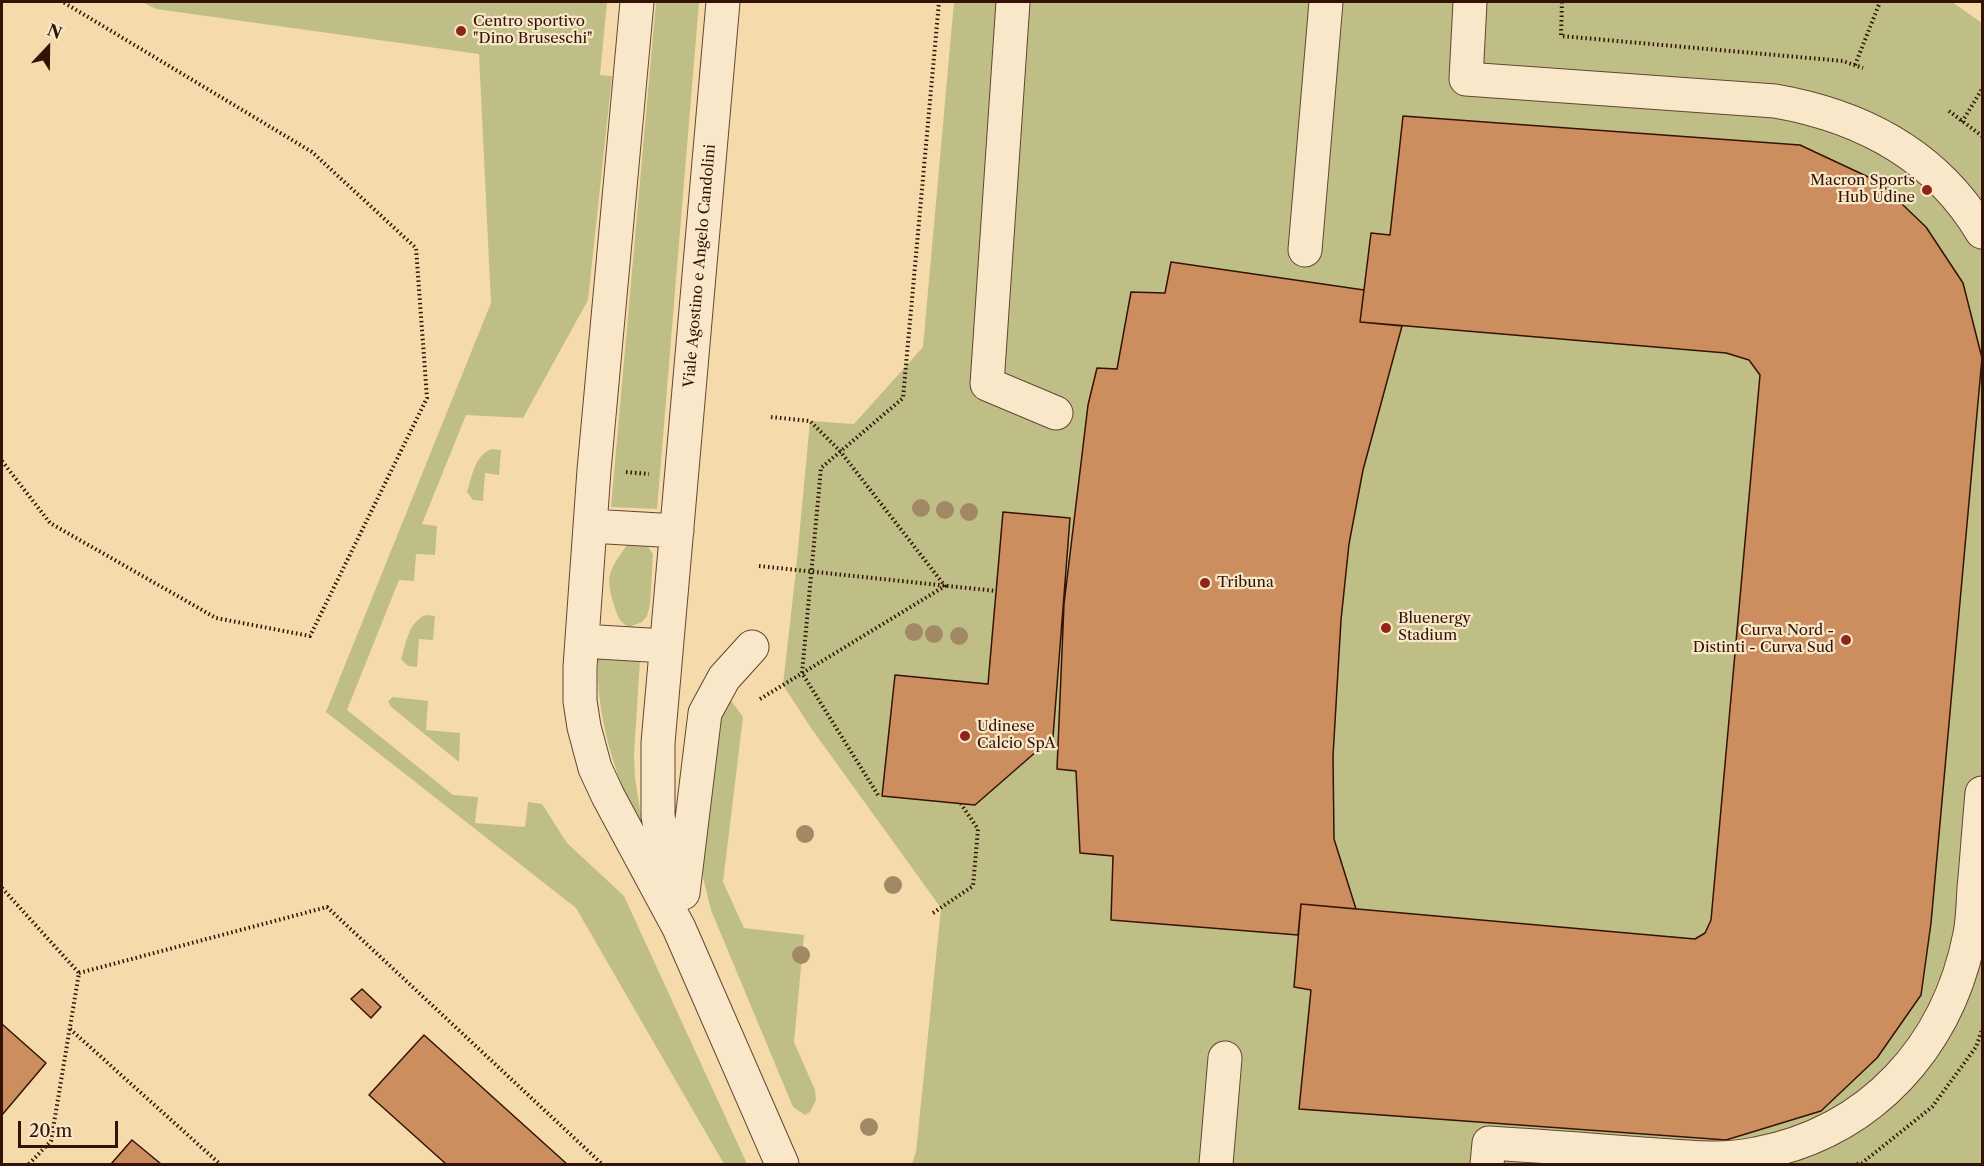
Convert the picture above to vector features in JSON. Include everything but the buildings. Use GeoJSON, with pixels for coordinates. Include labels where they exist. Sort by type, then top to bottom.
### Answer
{"type":"FeatureCollection","features":[{"type":"Feature","properties":{"kind":"street","name":"Viale Agostino e Angelo Candolini"},"geometry":{"type":"LineString","coordinates":[[637,2],[590,526],[580,701],[595,768],[679,928],[782,1164]]}},
{"type":"Feature","properties":{"kind":"street","name":"Viale Agostino e Angelo Candolini"},"geometry":{"type":"LineString","coordinates":[[679,928],[658,816],[658,743],[723,2]]}},
{"type":"Feature","properties":{"kind":"street"},"geometry":{"type":"LineString","coordinates":[[1013,2],[987,384],[1056,413]]}},
{"type":"Feature","properties":{"kind":"street"},"geometry":{"type":"LineString","coordinates":[[1305,250],[1326,2]]}},
{"type":"Feature","properties":{"kind":"street"},"geometry":{"type":"LineString","coordinates":[[1470,2],[1466,79],[1775,101],[1809,107],[1843,117],[1878,133],[1915,158],[1952,190],[1983,232]]}},
{"type":"Feature","properties":{"kind":"street"},"geometry":{"type":"LineString","coordinates":[[590,526],[676,531]]}},
{"type":"Feature","properties":{"kind":"street"},"geometry":{"type":"LineString","coordinates":[[582,641],[665,646]]}},
{"type":"Feature","properties":{"kind":"street"},"geometry":{"type":"LineString","coordinates":[[679,928],[705,713],[724,678],[752,647]]}},
{"type":"Feature","properties":{"kind":"street"},"geometry":{"type":"LineString","coordinates":[[1487,1164],[1489,1143],[1709,1158],[1757,1154],[1824,1134],[1881,1095],[1901,1077],[1938,1025],[1962,967],[1971,932],[1983,793]]}},
{"type":"Feature","properties":{"kind":"street"},"geometry":{"type":"LineString","coordinates":[[1216,1164],[1225,1058]]}},
{"type":"Feature","properties":{"kind":"path"},"geometry":{"type":"LineString","coordinates":[[2,461],[50,524],[216,618],[310,636],[427,398],[416,248],[312,152],[63,2]]}},
{"type":"Feature","properties":{"kind":"path"},"geometry":{"type":"LineString","coordinates":[[878,795],[802,673],[821,468],[903,398],[939,2]]}},
{"type":"Feature","properties":{"kind":"path"},"geometry":{"type":"LineString","coordinates":[[1562,2],[1560,36],[1843,61],[1863,68]]}},
{"type":"Feature","properties":{"kind":"path"},"geometry":{"type":"LineString","coordinates":[[1856,65],[1880,2]]}},
{"type":"Feature","properties":{"kind":"path"},"geometry":{"type":"LineString","coordinates":[[1962,122],[1983,89]]}},
{"type":"Feature","properties":{"kind":"path"},"geometry":{"type":"LineString","coordinates":[[1948,111],[1983,136]]}},
{"type":"Feature","properties":{"kind":"path"},"geometry":{"type":"LineString","coordinates":[[771,417],[810,421],[840,451],[945,586]]}},
{"type":"Feature","properties":{"kind":"path"},"geometry":{"type":"LineString","coordinates":[[625,472],[660,474]]}},
{"type":"Feature","properties":{"kind":"path"},"geometry":{"type":"LineString","coordinates":[[759,566],[996,591]]}},
{"type":"Feature","properties":{"kind":"path"},"geometry":{"type":"LineString","coordinates":[[760,699],[945,586]]}},
{"type":"Feature","properties":{"kind":"path"},"geometry":{"type":"LineString","coordinates":[[933,913],[973,886],[978,829],[961,804]]}},
{"type":"Feature","properties":{"kind":"path"},"geometry":{"type":"LineString","coordinates":[[2,888],[79,973]]}},
{"type":"Feature","properties":{"kind":"path"},"geometry":{"type":"LineString","coordinates":[[79,973],[327,907],[602,1164]]}},
{"type":"Feature","properties":{"kind":"path"},"geometry":{"type":"LineString","coordinates":[[29,1164],[51,1141],[79,973]]}},
{"type":"Feature","properties":{"kind":"path"},"geometry":{"type":"LineString","coordinates":[[70,1029],[220,1164]]}},
{"type":"Feature","properties":{"kind":"path"},"geometry":{"type":"LineString","coordinates":[[1857,1164],[1862,1163],[1932,1107],[1976,1047],[1983,1030]]}},
{"type":"Feature","properties":{"kind":"shaded area"},"geometry":{"type":"Polygon","coordinates":[[[142,2],[607,2],[600,75],[612,76],[588,300],[523,418],[466,415],[422,524],[437,526],[435,555],[416,554],[414,581],[399,580],[347,710],[453,795],[478,797],[475,823],[525,827],[528,802],[542,804],[567,843],[624,896],[747,1164],[724,1164],[576,908],[326,712],[491,303],[479,54],[156,9],[142,2]]]}},
{"type":"Feature","properties":{"kind":"shaded area"},"geometry":{"type":"Polygon","coordinates":[[[656,2],[699,2],[657,509],[611,507],[656,2]]]}},
{"type":"Feature","properties":{"kind":"shaded area","name":"Bluenergy Stadium"},"geometry":{"type":"Polygon","coordinates":[[[954,2],[1952,2],[1982,23],[1982,1164],[912,1164],[916,1152],[941,908],[811,728],[783,685],[810,421],[854,424],[923,347],[954,2]]]}},
{"type":"Feature","properties":{"kind":"shaded area"},"geometry":{"type":"Polygon","coordinates":[[[492,449],[501,450],[499,475],[485,473],[483,501],[473,500],[467,492],[473,473],[478,461],[492,449]]]}},
{"type":"Feature","properties":{"kind":"shaded area"},"geometry":{"type":"Polygon","coordinates":[[[644,541],[653,554],[650,605],[647,616],[642,622],[629,627],[618,617],[610,588],[610,574],[628,543],[644,541]]]}},
{"type":"Feature","properties":{"kind":"shaded area"},"geometry":{"type":"Polygon","coordinates":[[[426,615],[435,616],[433,640],[419,639],[417,667],[408,666],[401,659],[407,640],[412,627],[426,615]]]}},
{"type":"Feature","properties":{"kind":"shaded area"},"geometry":{"type":"Polygon","coordinates":[[[598,657],[640,660],[634,755],[635,778],[646,848],[619,778],[605,731],[598,682],[598,657]]]}},
{"type":"Feature","properties":{"kind":"shaded area"},"geometry":{"type":"Polygon","coordinates":[[[722,688],[743,717],[723,882],[744,928],[804,935],[794,1042],[815,1090],[816,1100],[810,1112],[805,1115],[793,1107],[711,910],[703,878],[703,858],[722,688]]]}},
{"type":"Feature","properties":{"kind":"shaded area"},"geometry":{"type":"Polygon","coordinates":[[[393,697],[428,701],[426,730],[460,733],[459,762],[390,706],[388,701],[393,697]]]}},
{"type":"Feature","properties":{"kind":"place","name":"Centro sportivo \"Dino Bruseschi\""},"geometry":{"type":"Point","coordinates":[461,31]}},
{"type":"Feature","properties":{"kind":"place","name":"Macron Sports Hub Udine"},"geometry":{"type":"Point","coordinates":[1927,190]}},
{"type":"Feature","properties":{"kind":"place","name":"Tribuna"},"geometry":{"type":"Point","coordinates":[1205,583]}},
{"type":"Feature","properties":{"kind":"place","name":"Bluenergy Stadium"},"geometry":{"type":"Point","coordinates":[1386,628]}},
{"type":"Feature","properties":{"kind":"place","name":"Curva Nord - Distinti - Curva Sud"},"geometry":{"type":"Point","coordinates":[1846,640]}},
{"type":"Feature","properties":{"kind":"place","name":"Udinese Calcio SpA"},"geometry":{"type":"Point","coordinates":[965,736]}}]}
